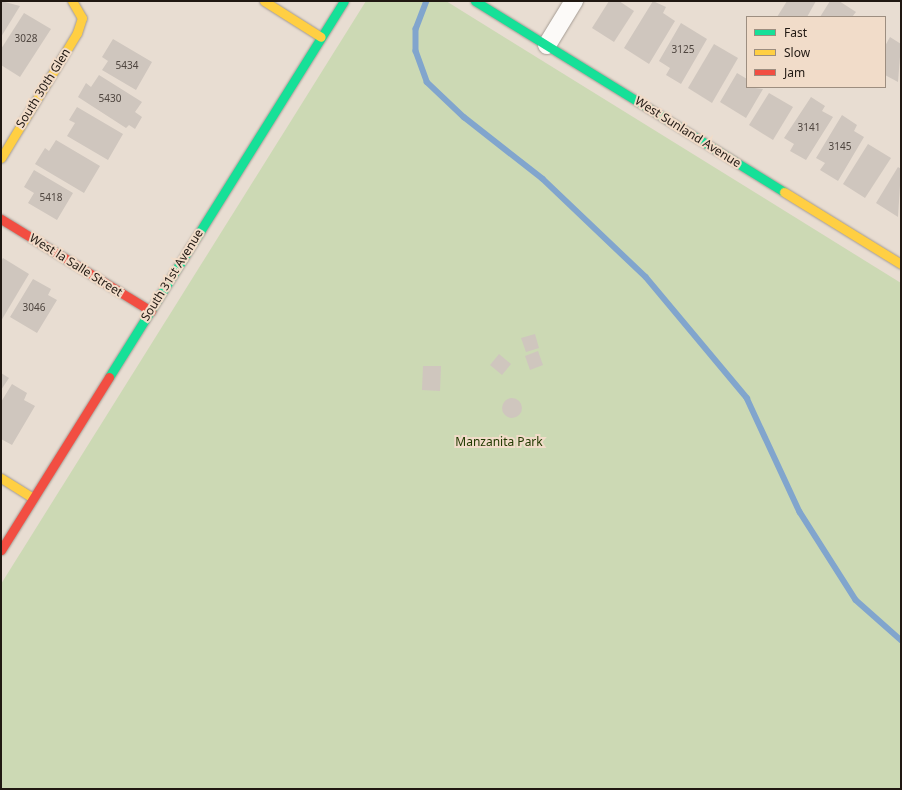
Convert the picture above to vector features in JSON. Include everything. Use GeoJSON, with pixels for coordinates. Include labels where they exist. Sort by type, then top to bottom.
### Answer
{"type":"FeatureCollection","features":[{"type":"Feature","properties":{"kind":"street","name":"South 30th Glen"},"geometry":{"type":"LineString","coordinates":[[1,158],[77,33],[82,18],[72,1]]}},
{"type":"Feature","properties":{"kind":"street"},"geometry":{"type":"LineString","coordinates":[[264,1],[321,37]]}},
{"type":"Feature","properties":{"kind":"street","name":"South 31st Avenue"},"geometry":{"type":"LineString","coordinates":[[1,550],[344,1]]}},
{"type":"Feature","properties":{"kind":"street","name":"West Sunland Avenue"},"geometry":{"type":"LineString","coordinates":[[475,1],[901,264]]}},
{"type":"Feature","properties":{"kind":"street"},"geometry":{"type":"LineString","coordinates":[[546,45],[574,1]]}},
{"type":"Feature","properties":{"kind":"street","name":"West la Salle Street"},"geometry":{"type":"LineString","coordinates":[[1,219],[151,311]]}},
{"type":"Feature","properties":{"kind":"street"},"geometry":{"type":"LineString","coordinates":[[1,478],[33,498]]}},
{"type":"Feature","properties":{"kind":"green space","name":"Manzanita Park"},"geometry":{"type":"Polygon","coordinates":[[[366,1],[446,1],[901,283],[901,789],[1,789],[1,584],[366,1]]]}},
{"type":"Feature","properties":{"kind":"building"},"geometry":{"type":"Polygon","coordinates":[[[1,1],[20,6],[1,37],[1,1]]]}},
{"type":"Feature","properties":{"kind":"building"},"geometry":{"type":"Polygon","coordinates":[[[609,1],[619,1],[634,11],[614,42],[592,28],[609,1]]]}},
{"type":"Feature","properties":{"kind":"building"},"geometry":{"type":"Polygon","coordinates":[[[653,1],[666,7],[663,13],[675,21],[649,64],[624,48],[653,1]]]}},
{"type":"Feature","properties":{"kind":"building"},"geometry":{"type":"Polygon","coordinates":[[[787,1],[816,1],[808,16],[778,16],[787,1]]]}},
{"type":"Feature","properties":{"kind":"building"},"geometry":{"type":"Polygon","coordinates":[[[830,1],[839,1],[856,12],[853,16],[821,16],[830,1]]]}},
{"type":"Feature","properties":{"kind":"building"},"geometry":{"type":"Polygon","coordinates":[[[24,13],[51,29],[20,77],[1,65],[1,49],[24,13]]]}},
{"type":"Feature","properties":{"kind":"building"},"geometry":{"type":"Polygon","coordinates":[[[681,23],[707,39],[681,84],[666,75],[670,68],[659,61],[681,23]]]}},
{"type":"Feature","properties":{"kind":"building"},"geometry":{"type":"Polygon","coordinates":[[[890,37],[901,44],[898,82],[886,76],[886,44],[890,37]]]}},
{"type":"Feature","properties":{"kind":"building"},"geometry":{"type":"Polygon","coordinates":[[[113,39],[152,62],[136,90],[102,70],[108,61],[102,57],[113,39]]]}},
{"type":"Feature","properties":{"kind":"building"},"geometry":{"type":"Polygon","coordinates":[[[714,44],[738,58],[712,103],[688,88],[714,44]]]}},
{"type":"Feature","properties":{"kind":"building"},"geometry":{"type":"Polygon","coordinates":[[[737,73],[746,78],[746,88],[763,89],[746,118],[720,102],[737,73]]]}},
{"type":"Feature","properties":{"kind":"building"},"geometry":{"type":"Polygon","coordinates":[[[99,75],[142,102],[135,112],[142,117],[135,129],[129,125],[126,128],[78,97],[86,83],[91,87],[99,75]]]}},
{"type":"Feature","properties":{"kind":"building"},"geometry":{"type":"Polygon","coordinates":[[[769,93],[793,107],[773,140],[749,125],[769,93]]]}},
{"type":"Feature","properties":{"kind":"building"},"geometry":{"type":"Polygon","coordinates":[[[811,97],[825,106],[822,111],[833,117],[806,160],[790,151],[794,144],[784,138],[811,97]]]}},
{"type":"Feature","properties":{"kind":"building"},"geometry":{"type":"Polygon","coordinates":[[[77,107],[123,134],[108,160],[67,136],[75,123],[69,120],[77,107]]]}},
{"type":"Feature","properties":{"kind":"building"},"geometry":{"type":"Polygon","coordinates":[[[842,115],[857,125],[854,131],[864,137],[838,181],[820,170],[825,163],[816,158],[842,115]]]}},
{"type":"Feature","properties":{"kind":"building"},"geometry":{"type":"Polygon","coordinates":[[[56,140],[100,166],[84,193],[35,164],[45,148],[49,151],[56,140]]]}},
{"type":"Feature","properties":{"kind":"building"},"geometry":{"type":"Polygon","coordinates":[[[868,144],[891,158],[865,198],[843,184],[868,144]]]}},
{"type":"Feature","properties":{"kind":"building"},"geometry":{"type":"Polygon","coordinates":[[[898,167],[901,169],[898,217],[876,203],[898,167]]]}},
{"type":"Feature","properties":{"kind":"building"},"geometry":{"type":"Polygon","coordinates":[[[34,170],[73,193],[57,220],[28,203],[34,193],[24,187],[34,170]]]}},
{"type":"Feature","properties":{"kind":"building"},"geometry":{"type":"Polygon","coordinates":[[[3,258],[29,274],[1,321],[1,261],[3,258]]]}},
{"type":"Feature","properties":{"kind":"building"},"geometry":{"type":"Polygon","coordinates":[[[33,279],[51,289],[48,295],[57,300],[37,333],[10,317],[33,279]]]}},
{"type":"Feature","properties":{"kind":"building"},"geometry":{"type":"Polygon","coordinates":[[[535,334],[539,348],[526,352],[521,338],[535,334]]]}},
{"type":"Feature","properties":{"kind":"building"},"geometry":{"type":"Polygon","coordinates":[[[538,351],[543,365],[530,370],[525,356],[538,351]]]}},
{"type":"Feature","properties":{"kind":"building"},"geometry":{"type":"Polygon","coordinates":[[[499,354],[511,364],[502,375],[490,365],[499,354]]]}},
{"type":"Feature","properties":{"kind":"building"},"geometry":{"type":"Polygon","coordinates":[[[423,366],[441,366],[440,391],[422,390],[423,366]]]}},
{"type":"Feature","properties":{"kind":"building"},"geometry":{"type":"Polygon","coordinates":[[[1,373],[9,378],[1,390],[1,373]]]}},
{"type":"Feature","properties":{"kind":"building"},"geometry":{"type":"Polygon","coordinates":[[[12,384],[27,393],[24,400],[35,406],[12,445],[1,439],[1,402],[12,384]]]}},
{"type":"Feature","properties":{"kind":"building"},"geometry":{"type":"Polygon","coordinates":[[[512,398],[519,401],[522,408],[519,415],[512,418],[505,415],[502,408],[505,401],[512,398]]]}},
{"type":"Feature","properties":{"kind":"waterway"},"geometry":{"type":"LineString","coordinates":[[427,1],[416,29],[416,51],[427,82],[464,117],[543,179],[646,277],[747,398],[800,512],[856,600],[901,640]]}},
{"type":"Feature","properties":{"kind":"traffic: fast"},"geometry":{"type":"LineString","coordinates":[[109,377],[344,1]]}},
{"type":"Feature","properties":{"kind":"traffic: fast"},"geometry":{"type":"LineString","coordinates":[[475,1],[784,192]]}},
{"type":"Feature","properties":{"kind":"traffic: slow"},"geometry":{"type":"LineString","coordinates":[[1,158],[77,33],[82,18],[72,1]]}},
{"type":"Feature","properties":{"kind":"traffic: slow"},"geometry":{"type":"LineString","coordinates":[[264,1],[321,37]]}},
{"type":"Feature","properties":{"kind":"traffic: slow"},"geometry":{"type":"LineString","coordinates":[[784,192],[901,264]]}},
{"type":"Feature","properties":{"kind":"traffic: slow"},"geometry":{"type":"LineString","coordinates":[[1,478],[33,498]]}},
{"type":"Feature","properties":{"kind":"traffic: jam"},"geometry":{"type":"LineString","coordinates":[[1,219],[151,311]]}},
{"type":"Feature","properties":{"kind":"traffic: jam"},"geometry":{"type":"LineString","coordinates":[[1,550],[109,377]]}}]}
